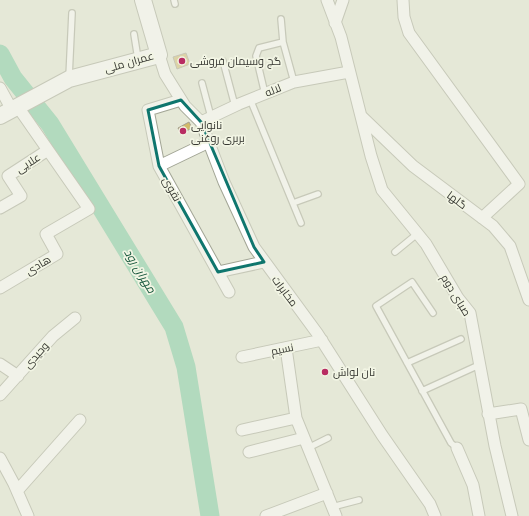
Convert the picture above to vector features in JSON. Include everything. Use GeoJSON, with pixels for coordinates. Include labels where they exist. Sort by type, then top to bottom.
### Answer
{"type":"FeatureCollection","features":[{"type":"Feature","properties":{"kind":"main road","name":"عمران ملی"},"geometry":{"type":"LineString","coordinates":[[10,111],[69,79],[138,59],[159,55],[142,0]]}},
{"type":"Feature","properties":{"kind":"street","name":"صبای دوم"},"geometry":{"type":"LineString","coordinates":[[327,0],[350,72],[371,156],[382,190],[417,234],[470,313],[488,414],[512,516]]}},
{"type":"Feature","properties":{"kind":"street"},"geometry":{"type":"LineString","coordinates":[[335,23],[343,0]]}},
{"type":"Feature","properties":{"kind":"street"},"geometry":{"type":"LineString","coordinates":[[403,0],[404,17],[409,34],[519,184],[482,218]]}},
{"type":"Feature","properties":{"kind":"street","name":"مخابرات"},"geometry":{"type":"LineString","coordinates":[[159,55],[165,74],[181,100],[206,119],[209,142],[224,182],[254,247],[322,340],[382,435],[430,504],[435,516]]}},
{"type":"Feature","properties":{"kind":"street","name":"لاله"},"geometry":{"type":"LineString","coordinates":[[206,119],[250,99],[294,82],[350,72]]}},
{"type":"Feature","properties":{"kind":"street"},"geometry":{"type":"LineString","coordinates":[[0,88],[10,111],[48,150]]}},
{"type":"Feature","properties":{"kind":"street","name":"نقوی"},"geometry":{"type":"LineString","coordinates":[[181,100],[148,110],[159,166],[229,292]]}},
{"type":"Feature","properties":{"kind":"street","name":"گلها"},"geometry":{"type":"LineString","coordinates":[[361,115],[413,166],[493,226],[510,246],[529,300]]}},
{"type":"Feature","properties":{"kind":"street"},"geometry":{"type":"LineString","coordinates":[[159,166],[209,142]]}},
{"type":"Feature","properties":{"kind":"street","name":"علایی"},"geometry":{"type":"LineString","coordinates":[[0,208],[21,196],[8,176],[48,150]]}},
{"type":"Feature","properties":{"kind":"street","name":"هادی"},"geometry":{"type":"LineString","coordinates":[[0,288],[57,254],[46,234],[89,209],[48,150]]}},
{"type":"Feature","properties":{"kind":"street"},"geometry":{"type":"LineString","coordinates":[[218,272],[264,262]]}},
{"type":"Feature","properties":{"kind":"street","name":"وحیدی"},"geometry":{"type":"LineString","coordinates":[[0,395],[53,336],[75,318]]}},
{"type":"Feature","properties":{"kind":"street","name":"نسیم"},"geometry":{"type":"LineString","coordinates":[[242,358],[322,340]]}},
{"type":"Feature","properties":{"kind":"street"},"geometry":{"type":"LineString","coordinates":[[286,348],[296,418],[334,511]]}},
{"type":"Feature","properties":{"kind":"street"},"geometry":{"type":"LineString","coordinates":[[0,364],[18,376]]}},
{"type":"Feature","properties":{"kind":"street"},"geometry":{"type":"LineString","coordinates":[[488,414],[521,409],[529,440]]}},
{"type":"Feature","properties":{"kind":"street"},"geometry":{"type":"LineString","coordinates":[[242,430],[296,418]]}},
{"type":"Feature","properties":{"kind":"street"},"geometry":{"type":"LineString","coordinates":[[17,491],[80,420]]}},
{"type":"Feature","properties":{"kind":"street"},"geometry":{"type":"LineString","coordinates":[[249,452],[306,443]]}},
{"type":"Feature","properties":{"kind":"street"},"geometry":{"type":"LineString","coordinates":[[457,448],[473,485],[479,516]]}},
{"type":"Feature","properties":{"kind":"street"},"geometry":{"type":"LineString","coordinates":[[0,458],[28,516]]}},
{"type":"Feature","properties":{"kind":"street"},"geometry":{"type":"LineString","coordinates":[[266,516],[327,493]]}},
{"type":"Feature","properties":{"kind":"lane"},"geometry":{"type":"LineString","coordinates":[[69,79],[72,13]]}},
{"type":"Feature","properties":{"kind":"lane"},"geometry":{"type":"LineString","coordinates":[[281,19],[284,42],[294,82]]}},
{"type":"Feature","properties":{"kind":"lane"},"geometry":{"type":"LineString","coordinates":[[134,34],[138,59]]}},
{"type":"Feature","properties":{"kind":"lane"},"geometry":{"type":"LineString","coordinates":[[264,94],[256,56],[259,48],[284,42]]}},
{"type":"Feature","properties":{"kind":"lane"},"geometry":{"type":"LineString","coordinates":[[223,61],[234,106]]}},
{"type":"Feature","properties":{"kind":"lane"},"geometry":{"type":"LineString","coordinates":[[202,83],[206,119]]}},
{"type":"Feature","properties":{"kind":"lane"},"geometry":{"type":"LineString","coordinates":[[250,99],[301,223]]}},
{"type":"Feature","properties":{"kind":"lane"},"geometry":{"type":"LineString","coordinates":[[293,203],[318,194]]}},
{"type":"Feature","properties":{"kind":"lane"},"geometry":{"type":"LineString","coordinates":[[395,252],[417,234]]}},
{"type":"Feature","properties":{"kind":"lane"},"geometry":{"type":"LineString","coordinates":[[433,313],[412,282],[376,306],[451,443],[457,448]]}},
{"type":"Feature","properties":{"kind":"lane"},"geometry":{"type":"LineString","coordinates":[[407,363],[461,339]]}},
{"type":"Feature","properties":{"kind":"lane"},"geometry":{"type":"LineString","coordinates":[[422,390],[479,365]]}},
{"type":"Feature","properties":{"kind":"lane"},"geometry":{"type":"LineString","coordinates":[[306,443],[328,438]]}},
{"type":"Feature","properties":{"kind":"lane"},"geometry":{"type":"LineString","coordinates":[[334,511],[359,500]]}},
{"type":"Feature","properties":{"kind":"highlighted area"},"geometry":{"type":"Polygon","coordinates":[[[181,100],[201,122],[254,247],[264,262],[218,272],[159,166],[148,110],[181,100]]]}},
{"type":"Feature","properties":{"kind":"building","name":"گچ وسیمان فروشی"},"geometry":{"type":"Polygon","coordinates":[[[186,53],[190,64],[177,69],[173,57],[186,53]]]}},
{"type":"Feature","properties":{"kind":"building","name":"نانوایی بربری روغنی"},"geometry":{"type":"Polygon","coordinates":[[[189,122],[192,128],[181,134],[178,128],[189,122]]]}},
{"type":"Feature","properties":{"kind":"waterway","name":"مهران رود"},"geometry":{"type":"LineString","coordinates":[[0,54],[13,78],[50,124],[174,327],[186,367],[210,516]]}},
{"type":"Feature","properties":{"kind":"place","name":"گچ وسیمان فروشی"},"geometry":{"type":"Point","coordinates":[182,61]}},
{"type":"Feature","properties":{"kind":"place","name":"نانوایی بربری روغنی"},"geometry":{"type":"Point","coordinates":[183,131]}},
{"type":"Feature","properties":{"kind":"place","name":"نان لواش"},"geometry":{"type":"Point","coordinates":[325,372]}}]}
